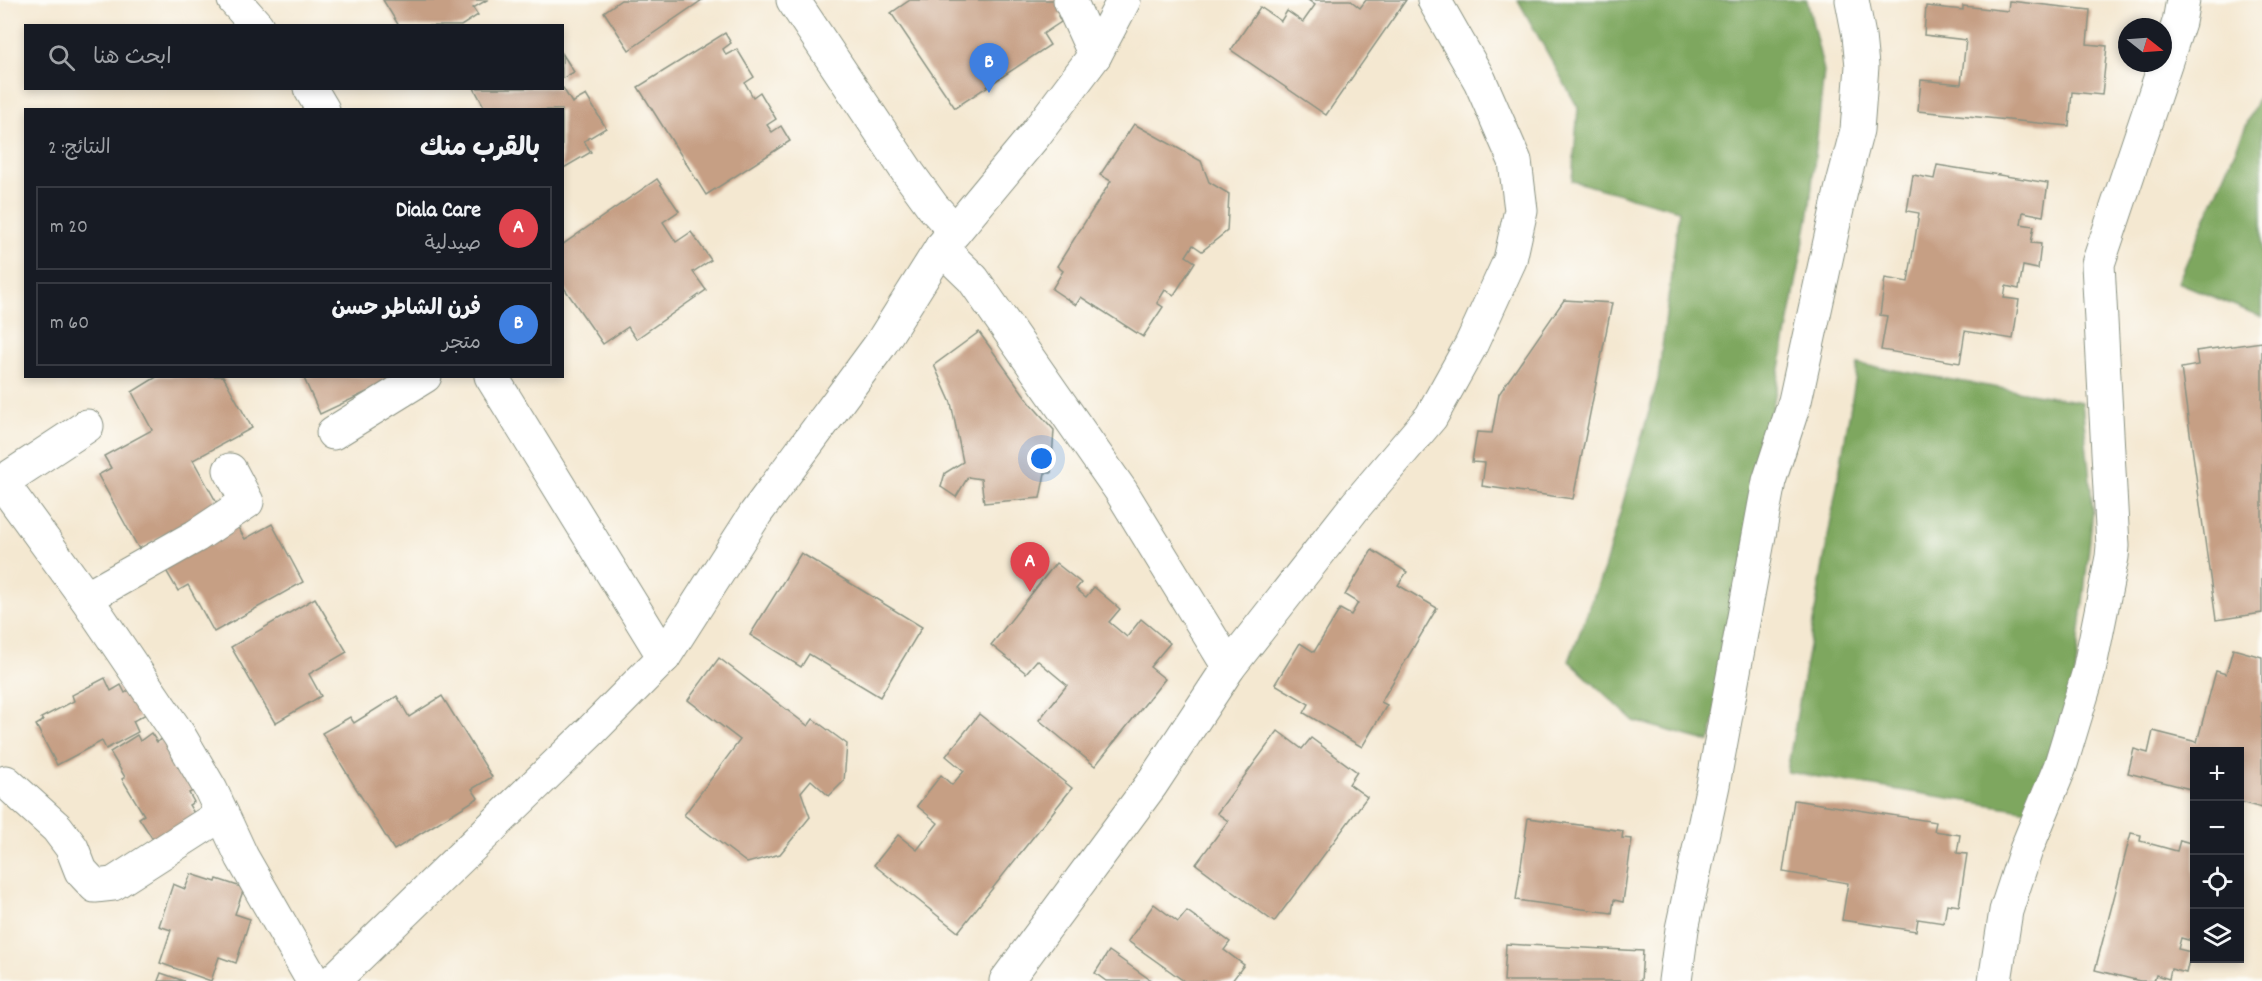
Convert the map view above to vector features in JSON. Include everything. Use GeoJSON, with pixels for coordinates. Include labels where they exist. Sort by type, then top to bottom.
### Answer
{"type":"FeatureCollection","features":[{"type":"Feature","properties":{"kind":"street"},"geometry":{"type":"LineString","coordinates":[[234,0],[255,24]]}},
{"type":"Feature","properties":{"kind":"street"},"geometry":{"type":"LineString","coordinates":[[793,0],[933,207],[948,240],[973,279],[1115,482],[1228,667]]}},
{"type":"Feature","properties":{"kind":"street"},"geometry":{"type":"LineString","coordinates":[[1070,0],[1095,55]]}},
{"type":"Feature","properties":{"kind":"street"},"geometry":{"type":"LineString","coordinates":[[333,981],[591,731],[664,657],[756,513],[873,354],[948,240],[1034,136],[1095,55],[1124,0]]}},
{"type":"Feature","properties":{"kind":"street"},"geometry":{"type":"LineString","coordinates":[[1006,981],[1151,785],[1228,667],[1357,504],[1431,417],[1471,345],[1510,260],[1521,210],[1515,161],[1480,81],[1434,0]]}},
{"type":"Feature","properties":{"kind":"street"},"geometry":{"type":"LineString","coordinates":[[1675,981],[1682,929],[1713,785],[1769,481],[1795,401],[1841,191],[1857,130],[1862,66],[1852,0]]}},
{"type":"Feature","properties":{"kind":"street"},"geometry":{"type":"LineString","coordinates":[[1995,981],[2006,910],[2026,850],[2060,767],[2089,671],[2112,557],[2107,413],[2098,264],[2180,22],[2183,0]]}},
{"type":"Feature","properties":{"kind":"street"},"geometry":{"type":"LineString","coordinates":[[311,90],[322,108]]}},
{"type":"Feature","properties":{"kind":"street"},"geometry":{"type":"LineString","coordinates":[[333,434],[422,378]]}},
{"type":"Feature","properties":{"kind":"street"},"geometry":{"type":"LineString","coordinates":[[492,378],[664,657]]}},
{"type":"Feature","properties":{"kind":"street"},"geometry":{"type":"LineString","coordinates":[[87,426],[1,481],[86,597],[179,735],[211,790],[242,857],[313,981]]}},
{"type":"Feature","properties":{"kind":"street"},"geometry":{"type":"LineString","coordinates":[[86,597],[196,536],[247,502],[230,470]]}},
{"type":"Feature","properties":{"kind":"street"},"geometry":{"type":"LineString","coordinates":[[6,782],[57,828],[72,848],[81,871],[95,886],[113,884],[222,814]]}},
{"type":"Feature","properties":{"kind":"green space"},"geometry":{"type":"Polygon","coordinates":[[[1518,0],[1807,0],[1824,71],[1809,214],[1710,742],[1634,721],[1569,661],[1604,569],[1658,380],[1679,210],[1572,181],[1578,108],[1518,0]]]}},
{"type":"Feature","properties":{"kind":"green space"},"geometry":{"type":"Polygon","coordinates":[[[2262,89],[2262,317],[2178,282],[2262,89]]]}},
{"type":"Feature","properties":{"kind":"green space"},"geometry":{"type":"Polygon","coordinates":[[[1858,364],[2082,402],[2093,510],[2074,687],[2034,812],[1787,772],[1858,364]]]}},
{"type":"Feature","properties":{"kind":"building"},"geometry":{"type":"Polygon","coordinates":[[[383,0],[487,0],[473,8],[478,15],[464,24],[398,24],[383,0]]]}},
{"type":"Feature","properties":{"kind":"building"},"geometry":{"type":"Polygon","coordinates":[[[621,0],[702,0],[629,50],[604,12],[621,0]]]}},
{"type":"Feature","properties":{"kind":"building"},"geometry":{"type":"Polygon","coordinates":[[[910,0],[1060,0],[1067,9],[1058,16],[1061,22],[1043,34],[1050,45],[955,108],[891,13],[910,0]]]}},
{"type":"Feature","properties":{"kind":"building"},"geometry":{"type":"Polygon","coordinates":[[[1308,0],[1350,0],[1360,8],[1366,0],[1406,0],[1326,115],[1231,50],[1260,7],[1281,21],[1287,11],[1303,22],[1315,5],[1308,0]]]}},
{"type":"Feature","properties":{"kind":"building"},"geometry":{"type":"Polygon","coordinates":[[[2009,1],[2090,10],[2087,44],[2107,46],[2102,95],[2072,92],[2069,126],[1918,111],[1921,80],[1961,84],[1966,40],[1924,35],[1926,6],[1963,10],[1963,6],[2008,11],[2009,1]]]}},
{"type":"Feature","properties":{"kind":"building"},"geometry":{"type":"Polygon","coordinates":[[[725,33],[731,43],[723,49],[726,55],[737,49],[754,77],[745,83],[753,97],[760,92],[776,119],[767,125],[772,132],[781,126],[790,141],[706,195],[638,87],[725,33]]]}},
{"type":"Feature","properties":{"kind":"building"},"geometry":{"type":"Polygon","coordinates":[[[564,56],[574,72],[564,78],[564,56]]]}},
{"type":"Feature","properties":{"kind":"building"},"geometry":{"type":"Polygon","coordinates":[[[475,90],[564,90],[572,103],[586,95],[606,128],[584,141],[591,152],[564,168],[564,108],[485,108],[475,90]]]}},
{"type":"Feature","properties":{"kind":"building"},"geometry":{"type":"Polygon","coordinates":[[[1134,124],[1201,161],[1209,182],[1229,194],[1227,231],[1202,251],[1193,245],[1186,256],[1195,262],[1174,295],[1165,290],[1157,303],[1163,307],[1143,337],[1081,297],[1076,305],[1052,289],[1063,271],[1057,266],[1111,181],[1100,175],[1134,124]]]}},
{"type":"Feature","properties":{"kind":"building"},"geometry":{"type":"Polygon","coordinates":[[[1937,165],[2048,183],[2043,216],[2023,212],[2021,224],[2034,226],[2031,243],[2041,244],[2038,269],[2023,266],[2019,289],[2006,286],[2004,298],[2019,300],[2013,339],[1965,331],[1960,363],[1881,350],[1887,316],[1880,315],[1885,278],[1908,282],[1919,213],[1907,211],[1913,175],[1934,179],[1937,165]]]}},
{"type":"Feature","properties":{"kind":"building"},"geometry":{"type":"Polygon","coordinates":[[[657,179],[679,211],[663,222],[676,242],[691,232],[711,260],[693,272],[706,290],[636,339],[628,327],[603,344],[564,288],[564,244],[657,179]]]}},
{"type":"Feature","properties":{"kind":"building"},"geometry":{"type":"Polygon","coordinates":[[[1564,300],[1612,303],[1573,499],[1482,486],[1485,463],[1472,462],[1477,432],[1492,433],[1499,394],[1564,300]]]}},
{"type":"Feature","properties":{"kind":"building"},"geometry":{"type":"Polygon","coordinates":[[[979,332],[1030,403],[1054,430],[1051,473],[1045,473],[1040,498],[984,503],[981,479],[968,477],[956,497],[941,487],[945,473],[963,462],[951,403],[934,365],[979,332]]]}},
{"type":"Feature","properties":{"kind":"building"},"geometry":{"type":"Polygon","coordinates":[[[2262,342],[2262,613],[2216,620],[2181,368],[2198,365],[2196,351],[2262,342]]]}},
{"type":"Feature","properties":{"kind":"building"},"geometry":{"type":"Polygon","coordinates":[[[155,378],[224,378],[252,428],[193,460],[218,505],[139,549],[98,475],[111,468],[104,456],[152,430],[132,392],[155,378]]]}},
{"type":"Feature","properties":{"kind":"building"},"geometry":{"type":"Polygon","coordinates":[[[304,378],[397,378],[320,414],[304,378]]]}},
{"type":"Feature","properties":{"kind":"building"},"geometry":{"type":"Polygon","coordinates":[[[272,524],[303,582],[214,632],[188,585],[178,591],[164,567],[237,526],[245,539],[272,524]]]}},
{"type":"Feature","properties":{"kind":"building"},"geometry":{"type":"Polygon","coordinates":[[[1372,550],[1407,572],[1398,585],[1437,608],[1381,702],[1387,705],[1362,747],[1304,713],[1309,704],[1275,684],[1300,643],[1314,652],[1340,609],[1351,615],[1358,603],[1345,595],[1372,550]]]}},
{"type":"Feature","properties":{"kind":"building"},"geometry":{"type":"Polygon","coordinates":[[[801,553],[922,627],[880,697],[809,654],[801,667],[750,635],[801,553]]]}},
{"type":"Feature","properties":{"kind":"building"},"geometry":{"type":"Polygon","coordinates":[[[1056,563],[1081,583],[1076,589],[1086,597],[1094,587],[1120,609],[1109,622],[1127,637],[1141,619],[1170,643],[1150,667],[1165,679],[1095,766],[1039,720],[1067,685],[1037,660],[1026,673],[991,645],[1056,563]]]}},
{"type":"Feature","properties":{"kind":"building"},"geometry":{"type":"Polygon","coordinates":[[[315,598],[347,652],[309,674],[321,696],[275,723],[231,647],[315,598]]]}},
{"type":"Feature","properties":{"kind":"building"},"geometry":{"type":"Polygon","coordinates":[[[2233,649],[2262,657],[2262,808],[2244,803],[2244,747],[2190,747],[2190,789],[2128,773],[2134,749],[2148,753],[2153,731],[2197,742],[2216,671],[2226,674],[2233,649]]]}},
{"type":"Feature","properties":{"kind":"building"},"geometry":{"type":"Polygon","coordinates":[[[719,658],[808,726],[813,719],[847,744],[844,781],[829,796],[811,780],[801,792],[810,817],[780,854],[747,863],[684,815],[740,740],[688,700],[719,658]]]}},
{"type":"Feature","properties":{"kind":"building"},"geometry":{"type":"Polygon","coordinates":[[[105,678],[111,691],[121,685],[125,693],[131,689],[148,713],[133,721],[138,732],[106,749],[102,741],[57,765],[36,725],[43,721],[41,718],[74,701],[72,695],[105,678]]]}},
{"type":"Feature","properties":{"kind":"building"},"geometry":{"type":"Polygon","coordinates":[[[397,696],[409,717],[442,696],[492,777],[472,789],[478,798],[394,850],[322,733],[350,717],[354,723],[397,696]]]}},
{"type":"Feature","properties":{"kind":"building"},"geometry":{"type":"Polygon","coordinates":[[[979,714],[1072,788],[958,932],[874,865],[898,835],[917,850],[938,823],[917,806],[941,775],[952,785],[964,771],[946,756],[979,714]]]}},
{"type":"Feature","properties":{"kind":"building"},"geometry":{"type":"Polygon","coordinates":[[[1278,731],[1302,749],[1311,738],[1357,772],[1349,784],[1367,797],[1274,922],[1196,864],[1228,821],[1217,813],[1278,731]]]}},
{"type":"Feature","properties":{"kind":"building"},"geometry":{"type":"Polygon","coordinates":[[[151,733],[157,742],[164,738],[200,787],[189,793],[194,802],[189,805],[197,818],[156,844],[139,818],[144,815],[122,779],[125,777],[110,752],[137,735],[140,741],[151,733]]]}},
{"type":"Feature","properties":{"kind":"building"},"geometry":{"type":"Polygon","coordinates":[[[1794,800],[1936,822],[1934,831],[1960,835],[1957,853],[1967,854],[1959,906],[1947,904],[1944,923],[1918,919],[1916,931],[1842,920],[1848,883],[1783,872],[1794,800]]]}},
{"type":"Feature","properties":{"kind":"building"},"geometry":{"type":"Polygon","coordinates":[[[1528,818],[1623,831],[1622,838],[1632,839],[1623,902],[1614,900],[1612,913],[1516,900],[1528,818]]]}},
{"type":"Feature","properties":{"kind":"building"},"geometry":{"type":"Polygon","coordinates":[[[2131,833],[2141,835],[2140,841],[2177,851],[2180,840],[2190,843],[2190,940],[2181,938],[2178,949],[2190,952],[2186,973],[2171,969],[2169,979],[2156,975],[2154,981],[2140,981],[2095,970],[2131,833]]]}},
{"type":"Feature","properties":{"kind":"building"},"geometry":{"type":"Polygon","coordinates":[[[191,874],[216,882],[217,879],[244,888],[235,914],[250,919],[236,963],[219,957],[211,981],[160,963],[171,930],[159,926],[173,884],[185,889],[191,874]]]}},
{"type":"Feature","properties":{"kind":"building"},"geometry":{"type":"Polygon","coordinates":[[[1154,904],[1178,922],[1187,911],[1230,942],[1224,950],[1244,965],[1232,981],[1184,981],[1128,941],[1154,904]]]}},
{"type":"Feature","properties":{"kind":"building"},"geometry":{"type":"Polygon","coordinates":[[[1506,944],[1643,951],[1641,981],[1504,981],[1506,944]]]}},
{"type":"Feature","properties":{"kind":"building"},"geometry":{"type":"Polygon","coordinates":[[[1109,951],[1152,981],[1106,981],[1095,973],[1109,951]]]}},
{"type":"Feature","properties":{"kind":"building"},"geometry":{"type":"Polygon","coordinates":[[[161,973],[184,981],[158,981],[161,973]]]}},
{"type":"Feature","properties":{"kind":"place","name":"فرن الشاطر حسن"},"geometry":{"type":"Point","coordinates":[989,93]}},
{"type":"Feature","properties":{"kind":"place","name":"Diala Care"},"geometry":{"type":"Point","coordinates":[1030,592]}}]}
